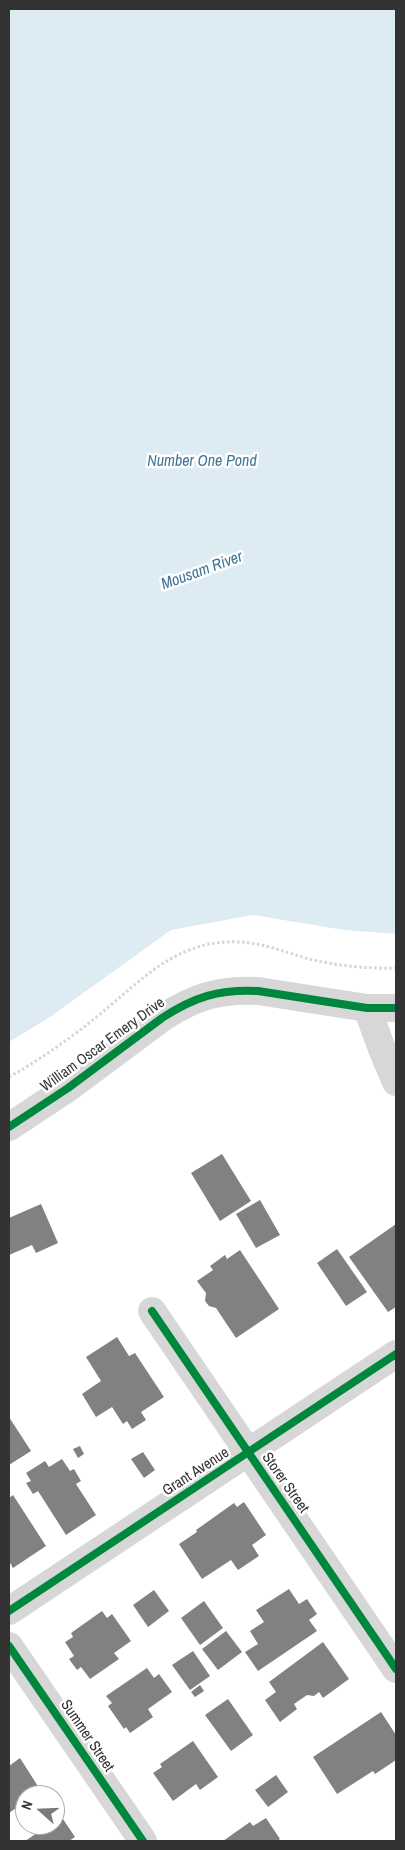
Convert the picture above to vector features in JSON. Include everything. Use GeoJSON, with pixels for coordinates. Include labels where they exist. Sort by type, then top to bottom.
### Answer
{"type":"FeatureCollection","features":[{"type":"Feature","properties":{"kind":"street","name":"William Oscar Emery Drive"},"geometry":{"type":"LineString","coordinates":[[9,1127],[68,1088],[162,1018],[178,1008],[210,994],[241,990],[258,991],[367,1008],[396,1008]]}},
{"type":"Feature","properties":{"kind":"street"},"geometry":{"type":"LineString","coordinates":[[367,1008],[396,1082]]}},
{"type":"Feature","properties":{"kind":"street","name":"Storer Street"},"geometry":{"type":"LineString","coordinates":[[152,1311],[396,1669]]}},
{"type":"Feature","properties":{"kind":"street","name":"Grant Avenue"},"geometry":{"type":"LineString","coordinates":[[9,1611],[396,1354]]}},
{"type":"Feature","properties":{"kind":"street","name":"Summer Street"},"geometry":{"type":"LineString","coordinates":[[9,1646],[143,1841]]}},
{"type":"Feature","properties":{"kind":"water","name":"Number One Pond"},"geometry":{"type":"Polygon","coordinates":[[[9,9],[396,9],[396,934],[344,930],[253,915],[171,930],[50,1017],[9,1042],[9,9]]]}},
{"type":"Feature","properties":{"kind":"building"},"geometry":{"type":"Polygon","coordinates":[[[222,1154],[251,1201],[220,1221],[191,1173],[222,1154]]]}},
{"type":"Feature","properties":{"kind":"building"},"geometry":{"type":"Polygon","coordinates":[[[260,1200],[280,1235],[256,1248],[236,1214],[260,1200]]]}},
{"type":"Feature","properties":{"kind":"building"},"geometry":{"type":"Polygon","coordinates":[[[41,1204],[58,1243],[36,1253],[32,1245],[9,1255],[9,1218],[41,1204]]]}},
{"type":"Feature","properties":{"kind":"building"},"geometry":{"type":"Polygon","coordinates":[[[396,1224],[396,1307],[388,1312],[349,1257],[396,1224]]]}},
{"type":"Feature","properties":{"kind":"building"},"geometry":{"type":"Polygon","coordinates":[[[337,1249],[367,1292],[346,1306],[317,1263],[337,1249]]]}},
{"type":"Feature","properties":{"kind":"building"},"geometry":{"type":"Polygon","coordinates":[[[240,1250],[279,1309],[236,1338],[216,1308],[209,1306],[205,1301],[206,1293],[197,1281],[213,1270],[210,1266],[225,1255],[227,1259],[240,1250]]]}},
{"type":"Feature","properties":{"kind":"building"},"geometry":{"type":"Polygon","coordinates":[[[117,1337],[129,1356],[135,1353],[164,1397],[141,1412],[146,1420],[132,1429],[127,1421],[123,1424],[112,1407],[96,1417],[82,1394],[101,1381],[86,1357],[117,1337]]]}},
{"type":"Feature","properties":{"kind":"building"},"geometry":{"type":"Polygon","coordinates":[[[9,1417],[31,1451],[9,1465],[9,1417]]]}},
{"type":"Feature","properties":{"kind":"building"},"geometry":{"type":"Polygon","coordinates":[[[80,1446],[84,1454],[78,1458],[73,1449],[80,1446]]]}},
{"type":"Feature","properties":{"kind":"building"},"geometry":{"type":"Polygon","coordinates":[[[143,1452],[155,1470],[144,1478],[131,1459],[143,1452]]]}},
{"type":"Feature","properties":{"kind":"building"},"geometry":{"type":"Polygon","coordinates":[[[62,1459],[70,1471],[74,1469],[81,1481],[76,1484],[96,1515],[66,1535],[38,1491],[33,1494],[26,1483],[31,1481],[26,1473],[45,1461],[49,1467],[62,1459]]]}},
{"type":"Feature","properties":{"kind":"building"},"geometry":{"type":"Polygon","coordinates":[[[13,1495],[46,1546],[13,1568],[9,1561],[9,1498],[13,1495]]]}},
{"type":"Feature","properties":{"kind":"building"},"geometry":{"type":"Polygon","coordinates":[[[244,1502],[266,1535],[252,1545],[259,1556],[238,1570],[231,1560],[202,1579],[179,1544],[234,1503],[237,1507],[244,1502]]]}},
{"type":"Feature","properties":{"kind":"building"},"geometry":{"type":"Polygon","coordinates":[[[289,1589],[299,1604],[307,1599],[317,1614],[309,1620],[317,1631],[258,1671],[245,1652],[258,1644],[250,1631],[264,1622],[256,1610],[289,1589]]]}},
{"type":"Feature","properties":{"kind":"building"},"geometry":{"type":"Polygon","coordinates":[[[154,1590],[169,1611],[148,1627],[133,1605],[154,1590]]]}},
{"type":"Feature","properties":{"kind":"building"},"geometry":{"type":"Polygon","coordinates":[[[204,1601],[223,1628],[200,1645],[181,1618],[204,1601]]]}},
{"type":"Feature","properties":{"kind":"building"},"geometry":{"type":"Polygon","coordinates":[[[102,1611],[107,1618],[112,1614],[131,1641],[114,1653],[119,1659],[90,1679],[81,1667],[77,1670],[69,1659],[74,1656],[65,1642],[73,1637],[71,1633],[102,1611]]]}},
{"type":"Feature","properties":{"kind":"building"},"geometry":{"type":"Polygon","coordinates":[[[226,1631],[242,1652],[218,1670],[202,1649],[226,1631]]]}},
{"type":"Feature","properties":{"kind":"building"},"geometry":{"type":"Polygon","coordinates":[[[323,1642],[349,1679],[323,1698],[319,1692],[314,1696],[307,1695],[294,1704],[297,1709],[280,1722],[265,1700],[276,1692],[269,1682],[323,1642]]]}},
{"type":"Feature","properties":{"kind":"building"},"geometry":{"type":"Polygon","coordinates":[[[193,1651],[210,1676],[190,1690],[172,1665],[193,1651]]]}},
{"type":"Feature","properties":{"kind":"building"},"geometry":{"type":"Polygon","coordinates":[[[147,1668],[154,1678],[159,1674],[172,1692],[148,1709],[153,1717],[130,1733],[126,1727],[124,1729],[108,1706],[112,1703],[106,1696],[147,1668]]]}},
{"type":"Feature","properties":{"kind":"building"},"geometry":{"type":"Polygon","coordinates":[[[200,1685],[204,1691],[195,1697],[191,1692],[200,1685]]]}},
{"type":"Feature","properties":{"kind":"building"},"geometry":{"type":"Polygon","coordinates":[[[228,1699],[253,1735],[231,1751],[205,1715],[228,1699]]]}},
{"type":"Feature","properties":{"kind":"building"},"geometry":{"type":"Polygon","coordinates":[[[381,1712],[396,1735],[396,1760],[375,1774],[373,1771],[337,1794],[313,1757],[381,1712]]]}},
{"type":"Feature","properties":{"kind":"building"},"geometry":{"type":"Polygon","coordinates":[[[193,1741],[218,1777],[200,1790],[196,1784],[173,1801],[153,1773],[162,1767],[160,1764],[193,1741]]]}},
{"type":"Feature","properties":{"kind":"building"},"geometry":{"type":"Polygon","coordinates":[[[20,1758],[37,1785],[15,1785],[15,1809],[9,1813],[9,1766],[20,1758]]]}},
{"type":"Feature","properties":{"kind":"building"},"geometry":{"type":"Polygon","coordinates":[[[276,1775],[288,1792],[268,1807],[255,1790],[276,1775]]]}},
{"type":"Feature","properties":{"kind":"building"},"geometry":{"type":"Polygon","coordinates":[[[266,1818],[280,1839],[277,1841],[223,1841],[250,1822],[253,1826],[266,1818]]]}},
{"type":"Feature","properties":{"kind":"building"},"geometry":{"type":"Polygon","coordinates":[[[65,1822],[75,1837],[69,1841],[25,1841],[34,1835],[65,1835],[65,1822]]]}},
{"type":"Feature","properties":{"kind":"cycle path"},"geometry":{"type":"LineString","coordinates":[[9,1127],[68,1088],[162,1018],[185,1005],[207,996],[231,991],[258,991],[367,1008],[396,1008]]}},
{"type":"Feature","properties":{"kind":"cycle path"},"geometry":{"type":"LineString","coordinates":[[152,1311],[396,1669]]}},
{"type":"Feature","properties":{"kind":"cycle path"},"geometry":{"type":"LineString","coordinates":[[9,1611],[396,1354]]}},
{"type":"Feature","properties":{"kind":"cycle path"},"geometry":{"type":"LineString","coordinates":[[9,1646],[143,1841]]}},
{"type":"Feature","properties":{"kind":"water label","name":"Mousam River"},"geometry":{"type":"Point","coordinates":[202,571]}}]}
